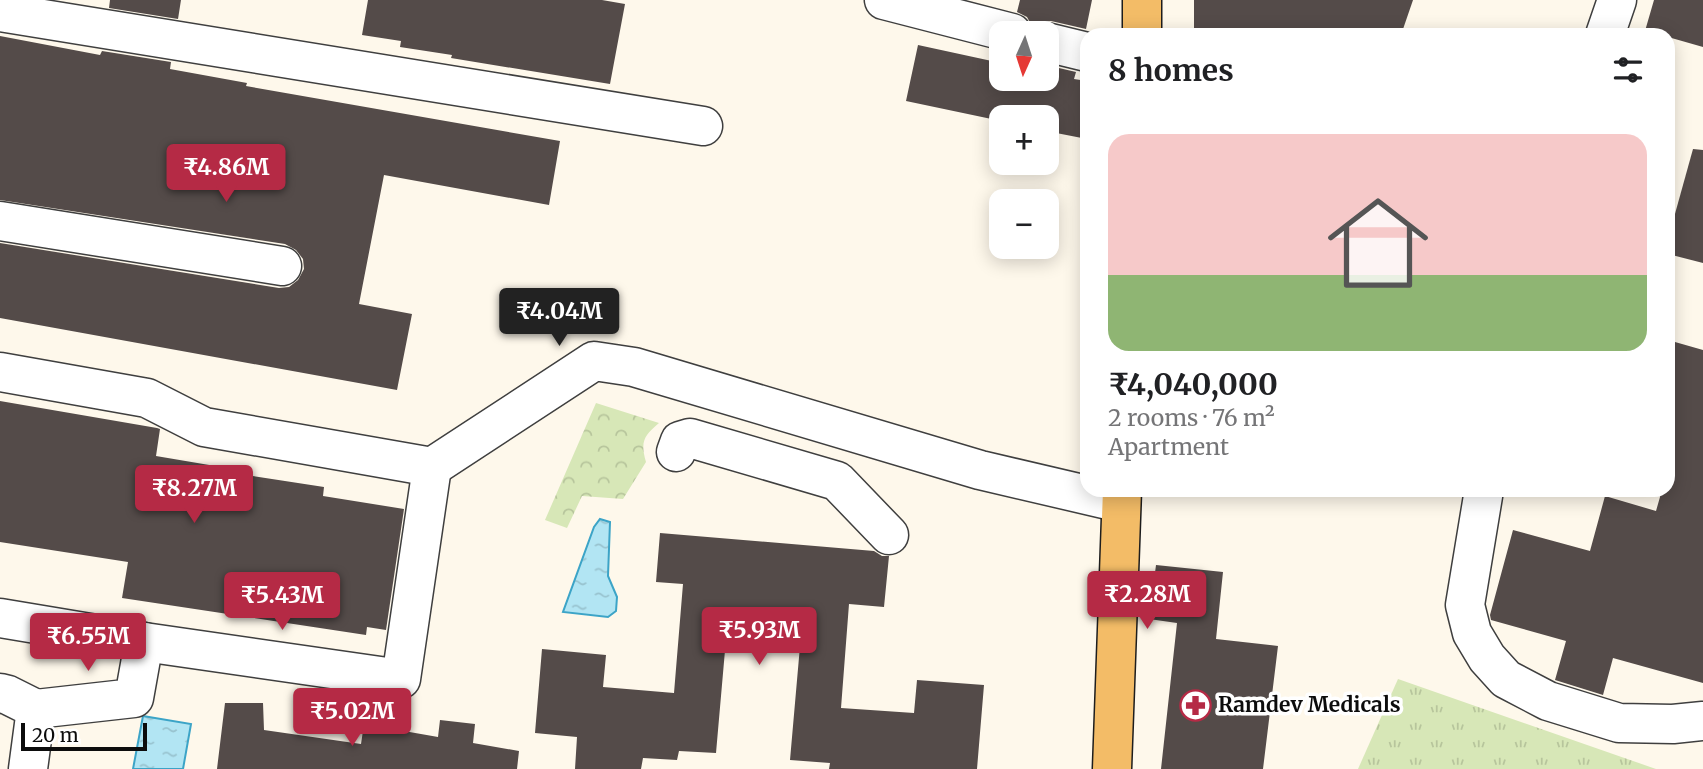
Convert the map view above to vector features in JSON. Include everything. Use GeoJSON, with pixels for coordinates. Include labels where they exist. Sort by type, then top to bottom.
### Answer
{"type":"FeatureCollection","features":[{"type":"Feature","properties":{"kind":"main road"},"geometry":{"type":"LineString","coordinates":[[1142,0],[1142,28]]}},
{"type":"Feature","properties":{"kind":"main road"},"geometry":{"type":"LineString","coordinates":[[1112,769],[1122,497]]}},
{"type":"Feature","properties":{"kind":"street"},"geometry":{"type":"LineString","coordinates":[[884,0],[989,27]]}},
{"type":"Feature","properties":{"kind":"street"},"geometry":{"type":"LineString","coordinates":[[1607,28],[1617,0]]}},
{"type":"Feature","properties":{"kind":"street"},"geometry":{"type":"LineString","coordinates":[[0,12],[703,126]]}},
{"type":"Feature","properties":{"kind":"street"},"geometry":{"type":"LineString","coordinates":[[1059,45],[1080,50]]}},
{"type":"Feature","properties":{"kind":"street"},"geometry":{"type":"LineString","coordinates":[[0,221],[282,266]]}},
{"type":"Feature","properties":{"kind":"street"},"geometry":{"type":"LineString","coordinates":[[0,372],[147,398],[204,427],[432,467],[594,361],[634,367],[980,470],[1080,488]]}},
{"type":"Feature","properties":{"kind":"street"},"geometry":{"type":"LineString","coordinates":[[676,452],[680,442],[690,438],[838,481],[889,535]]}},
{"type":"Feature","properties":{"kind":"street"},"geometry":{"type":"LineString","coordinates":[[0,618],[401,679],[432,467]]}},
{"type":"Feature","properties":{"kind":"street"},"geometry":{"type":"LineString","coordinates":[[1483,497],[1465,605],[1472,633],[1506,679],[1548,701],[1619,723],[1673,724],[1703,721]]}},
{"type":"Feature","properties":{"kind":"street"},"geometry":{"type":"LineString","coordinates":[[0,693],[36,709],[134,698],[144,642]]}},
{"type":"Feature","properties":{"kind":"street"},"geometry":{"type":"LineString","coordinates":[[28,769],[36,709]]}},
{"type":"Feature","properties":{"kind":"green space"},"geometry":{"type":"Polygon","coordinates":[[[596,403],[659,423],[645,440],[643,449],[646,462],[623,499],[582,496],[567,528],[545,520],[596,403]]]}},
{"type":"Feature","properties":{"kind":"green space"},"geometry":{"type":"Polygon","coordinates":[[[1398,679],[1656,769],[1358,769],[1398,679]]]}},
{"type":"Feature","properties":{"kind":"water"},"geometry":{"type":"Polygon","coordinates":[[[600,519],[610,522],[608,576],[617,597],[616,611],[608,617],[563,612],[594,527],[600,519]]]}},
{"type":"Feature","properties":{"kind":"water"},"geometry":{"type":"Polygon","coordinates":[[[143,716],[191,724],[183,769],[133,769],[143,716]]]}},
{"type":"Feature","properties":{"kind":"building"},"geometry":{"type":"Polygon","coordinates":[[[110,0],[181,0],[178,19],[109,8],[110,0]]]}},
{"type":"Feature","properties":{"kind":"building"},"geometry":{"type":"Polygon","coordinates":[[[368,0],[602,0],[625,4],[610,84],[451,58],[452,55],[400,47],[401,41],[362,35],[368,0]]]}},
{"type":"Feature","properties":{"kind":"building"},"geometry":{"type":"Polygon","coordinates":[[[1020,0],[1092,0],[1086,28],[1059,21],[1029,21],[1017,12],[1020,0]]]}},
{"type":"Feature","properties":{"kind":"building"},"geometry":{"type":"Polygon","coordinates":[[[1194,0],[1413,0],[1403,28],[1194,28],[1194,0]]]}},
{"type":"Feature","properties":{"kind":"building"},"geometry":{"type":"Polygon","coordinates":[[[1654,0],[1703,0],[1703,47],[1675,39],[1675,28],[1646,28],[1654,0]]]}},
{"type":"Feature","properties":{"kind":"building"},"geometry":{"type":"Polygon","coordinates":[[[0,36],[100,55],[102,51],[171,62],[170,69],[247,83],[246,86],[560,141],[549,205],[384,175],[359,304],[412,314],[397,390],[0,318],[0,243],[279,288],[289,287],[298,280],[304,269],[303,259],[296,250],[285,244],[0,200],[0,36]]]}},
{"type":"Feature","properties":{"kind":"building"},"geometry":{"type":"Polygon","coordinates":[[[918,45],[989,60],[989,91],[1059,91],[1059,68],[1076,72],[1074,79],[1080,80],[1080,138],[1059,134],[1059,105],[989,105],[989,118],[906,101],[918,45]]]}},
{"type":"Feature","properties":{"kind":"building"},"geometry":{"type":"Polygon","coordinates":[[[1693,149],[1703,150],[1703,263],[1675,256],[1675,214],[1693,149]]]}},
{"type":"Feature","properties":{"kind":"building"},"geometry":{"type":"Polygon","coordinates":[[[1675,342],[1703,350],[1703,683],[1613,658],[1603,695],[1555,680],[1566,641],[1491,620],[1490,615],[1513,530],[1590,551],[1605,497],[1656,511],[1660,497],[1675,497],[1675,342]]]}},
{"type":"Feature","properties":{"kind":"building"},"geometry":{"type":"Polygon","coordinates":[[[0,401],[157,428],[160,429],[156,456],[221,467],[221,471],[324,487],[323,496],[404,509],[386,630],[367,627],[366,635],[122,598],[128,562],[0,542],[0,401]]]}},
{"type":"Feature","properties":{"kind":"building"},"geometry":{"type":"Polygon","coordinates":[[[660,533],[874,551],[882,556],[889,556],[884,607],[849,604],[841,708],[914,713],[917,680],[984,685],[977,769],[829,769],[830,763],[790,760],[800,646],[726,639],[716,753],[679,751],[677,760],[643,758],[641,769],[575,769],[577,737],[535,733],[542,649],[606,655],[603,687],[674,693],[683,584],[656,582],[660,533]]]}},
{"type":"Feature","properties":{"kind":"building"},"geometry":{"type":"Polygon","coordinates":[[[1156,565],[1223,572],[1216,639],[1278,646],[1263,769],[1161,769],[1177,623],[1149,619],[1156,565]]]}},
{"type":"Feature","properties":{"kind":"building"},"geometry":{"type":"Polygon","coordinates":[[[225,703],[263,703],[264,730],[361,744],[364,724],[438,737],[440,720],[475,724],[473,743],[519,751],[517,769],[217,769],[225,703]]]}},
{"type":"Feature","properties":{"kind":"place","name":"Ramdev Medicals"},"geometry":{"type":"Point","coordinates":[1195,705]}}]}
